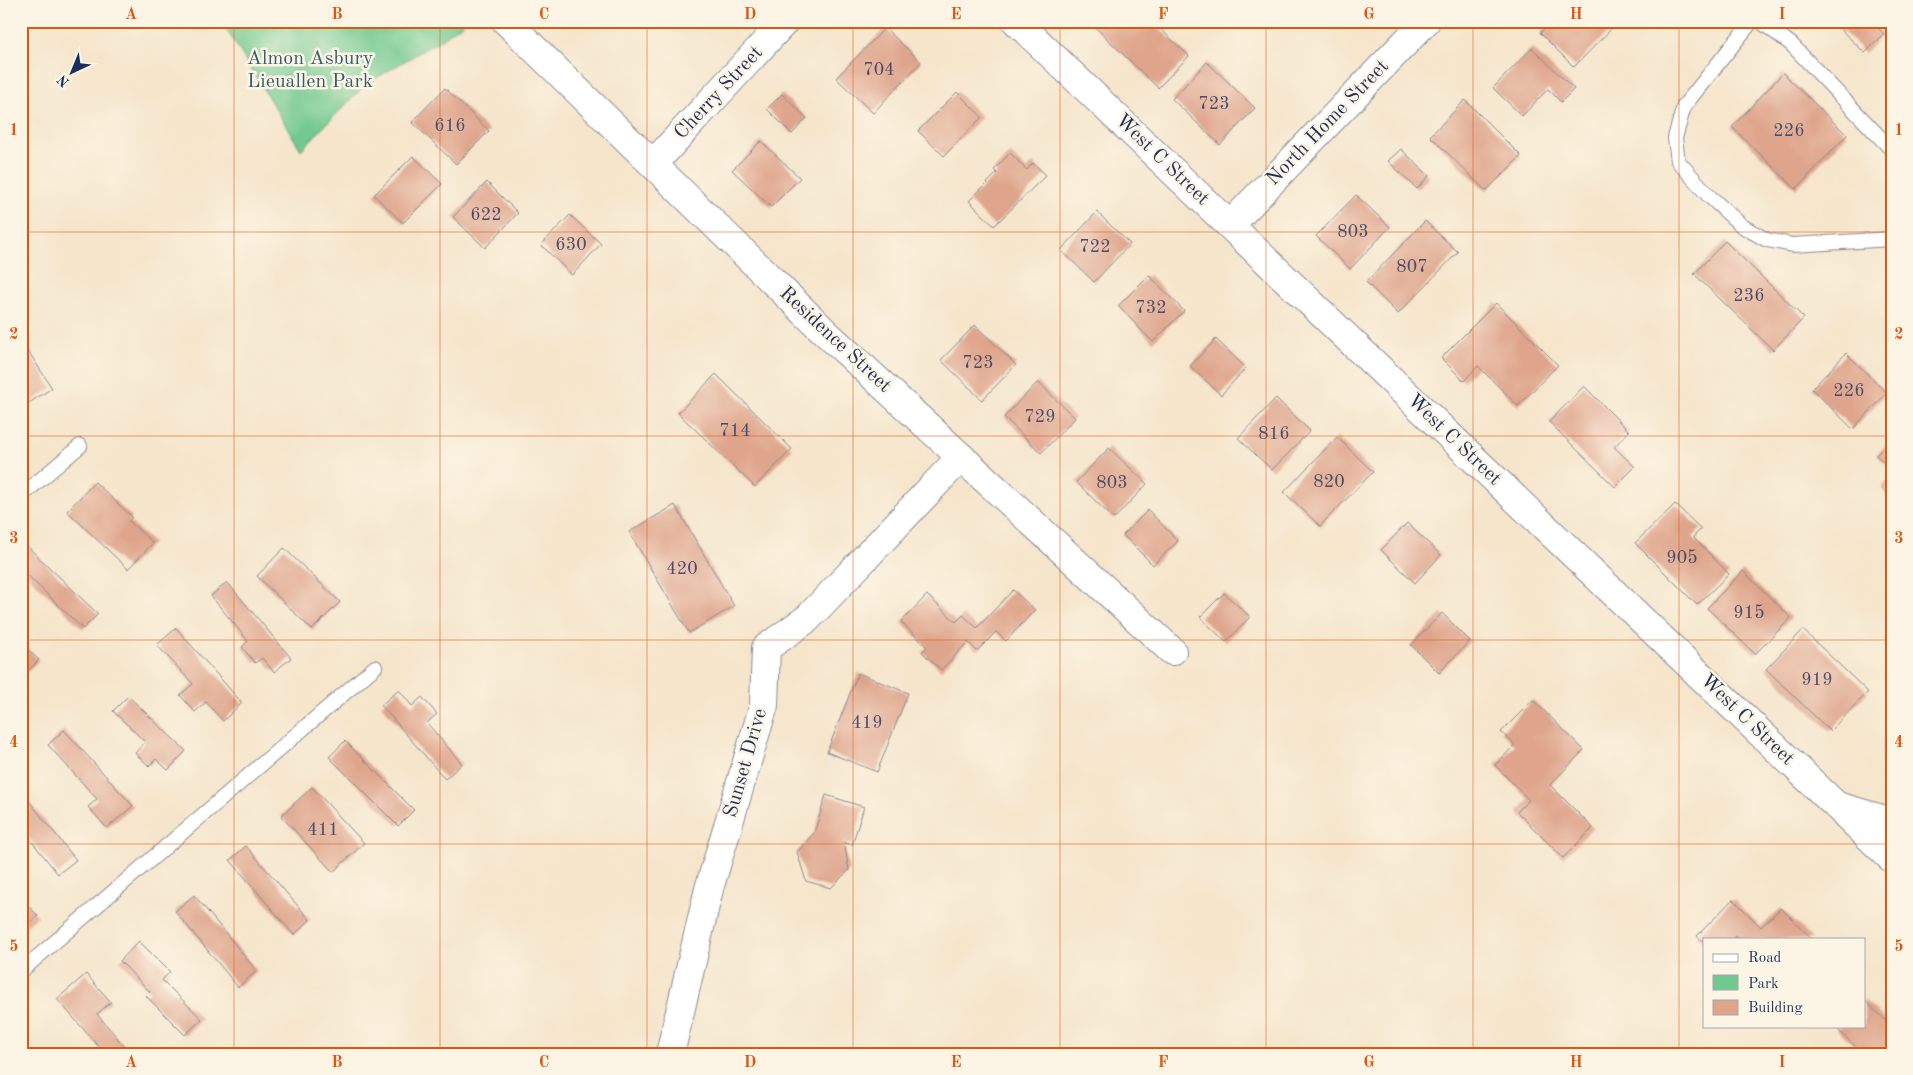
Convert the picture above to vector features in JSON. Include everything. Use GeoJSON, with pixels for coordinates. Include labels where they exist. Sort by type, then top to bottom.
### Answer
{"type":"FeatureCollection","features":[{"type":"Feature","properties":{"kind":"street","name":"Residence Street"},"geometry":{"type":"LineString","coordinates":[[506,21],[826,333],[1172,651]]}},
{"type":"Feature","properties":{"kind":"street","name":"Cherry Street"},"geometry":{"type":"LineString","coordinates":[[653,164],[785,21]]}},
{"type":"Feature","properties":{"kind":"street","name":"West C Street"},"geometry":{"type":"LineString","coordinates":[[1016,21],[1892,859]]}},
{"type":"Feature","properties":{"kind":"street","name":"North Home Street"},"geometry":{"type":"LineString","coordinates":[[1230,225],[1426,21]]}},
{"type":"Feature","properties":{"kind":"street","name":"Sunset Drive"},"geometry":{"type":"LineString","coordinates":[[670,1054],[709,889],[764,705],[766,648],[808,618],[961,457]]}},
{"type":"Feature","properties":{"kind":"street"},"geometry":{"type":"LineString","coordinates":[[1836,805],[1892,822]]}},
{"type":"Feature","properties":{"kind":"lane"},"geometry":{"type":"LineString","coordinates":[[1752,21],[1684,106],[1675,138],[1678,161],[1708,195],[1742,226],[1767,240],[1792,244],[1892,239]]}},
{"type":"Feature","properties":{"kind":"lane"},"geometry":{"type":"LineString","coordinates":[[1760,21],[1791,44],[1892,150]]}},
{"type":"Feature","properties":{"kind":"lane"},"geometry":{"type":"LineString","coordinates":[[21,496],[80,446]]}},
{"type":"Feature","properties":{"kind":"lane"},"geometry":{"type":"LineString","coordinates":[[21,971],[375,667]]}},
{"type":"Feature","properties":{"kind":"green space","name":"Almon Asbury Lieuallen Park"},"geometry":{"type":"Polygon","coordinates":[[[221,21],[466,21],[442,39],[366,84],[301,150],[221,21]]]}},
{"type":"Feature","properties":{"kind":"building"},"geometry":{"type":"Polygon","coordinates":[[[1096,21],[1152,21],[1189,56],[1158,88],[1093,25],[1096,21]]]}},
{"type":"Feature","properties":{"kind":"building"},"geometry":{"type":"Polygon","coordinates":[[[1551,21],[1609,21],[1614,26],[1574,67],[1540,33],[1551,21]]]}},
{"type":"Feature","properties":{"kind":"building"},"geometry":{"type":"Polygon","coordinates":[[[1832,21],[1871,21],[1884,34],[1865,53],[1832,21]]]}},
{"type":"Feature","properties":{"kind":"building"},"geometry":{"type":"Polygon","coordinates":[[[885,28],[921,62],[873,113],[836,78],[885,28]]]}},
{"type":"Feature","properties":{"kind":"building"},"geometry":{"type":"Polygon","coordinates":[[[1532,48],[1574,89],[1561,102],[1548,89],[1522,116],[1493,88],[1532,48]]]}},
{"type":"Feature","properties":{"kind":"building"},"geometry":{"type":"Polygon","coordinates":[[[1207,62],[1255,108],[1220,145],[1172,99],[1207,62]]]}},
{"type":"Feature","properties":{"kind":"building"},"geometry":{"type":"Polygon","coordinates":[[[1783,73],[1847,135],[1796,189],[1732,127],[1783,73]]]}},
{"type":"Feature","properties":{"kind":"building"},"geometry":{"type":"Polygon","coordinates":[[[445,88],[489,131],[456,164],[412,122],[445,88]]]}},
{"type":"Feature","properties":{"kind":"building"},"geometry":{"type":"Polygon","coordinates":[[[957,92],[982,117],[944,156],[918,131],[957,92]]]}},
{"type":"Feature","properties":{"kind":"building"},"geometry":{"type":"Polygon","coordinates":[[[782,94],[807,118],[792,134],[767,109],[782,94]]]}},
{"type":"Feature","properties":{"kind":"building"},"geometry":{"type":"Polygon","coordinates":[[[1465,100],[1521,156],[1486,191],[1430,136],[1465,100]]]}},
{"type":"Feature","properties":{"kind":"building"},"geometry":{"type":"Polygon","coordinates":[[[761,141],[800,178],[771,207],[732,170],[761,141]]]}},
{"type":"Feature","properties":{"kind":"building"},"geometry":{"type":"Polygon","coordinates":[[[1401,149],[1429,176],[1417,189],[1388,161],[1401,149]]]}},
{"type":"Feature","properties":{"kind":"building"},"geometry":{"type":"Polygon","coordinates":[[[1010,153],[1027,170],[1033,163],[1046,175],[994,226],[969,201],[997,173],[994,170],[1010,153]]]}},
{"type":"Feature","properties":{"kind":"building"},"geometry":{"type":"Polygon","coordinates":[[[413,156],[442,184],[403,223],[374,195],[413,156]]]}},
{"type":"Feature","properties":{"kind":"building"},"geometry":{"type":"Polygon","coordinates":[[[487,182],[518,213],[485,248],[453,217],[487,182]]]}},
{"type":"Feature","properties":{"kind":"building"},"geometry":{"type":"Polygon","coordinates":[[[1356,195],[1390,227],[1350,269],[1316,236],[1356,195]]]}},
{"type":"Feature","properties":{"kind":"building"},"geometry":{"type":"Polygon","coordinates":[[[1097,212],[1130,244],[1094,282],[1061,250],[1097,212]]]}},
{"type":"Feature","properties":{"kind":"building"},"geometry":{"type":"Polygon","coordinates":[[[570,215],[601,244],[572,275],[541,245],[570,215]]]}},
{"type":"Feature","properties":{"kind":"building"},"geometry":{"type":"Polygon","coordinates":[[[1425,221],[1458,252],[1398,314],[1366,282],[1425,221]]]}},
{"type":"Feature","properties":{"kind":"building"},"geometry":{"type":"Polygon","coordinates":[[[1725,241],[1804,318],[1773,350],[1694,274],[1725,241]]]}},
{"type":"Feature","properties":{"kind":"building"},"geometry":{"type":"Polygon","coordinates":[[[1149,275],[1184,311],[1153,342],[1118,306],[1149,275]]]}},
{"type":"Feature","properties":{"kind":"building"},"geometry":{"type":"Polygon","coordinates":[[[1496,303],[1558,365],[1518,406],[1478,366],[1464,381],[1441,358],[1496,303]]]}},
{"type":"Feature","properties":{"kind":"building"},"geometry":{"type":"Polygon","coordinates":[[[975,325],[1016,365],[982,400],[941,360],[975,325]]]}},
{"type":"Feature","properties":{"kind":"building"},"geometry":{"type":"Polygon","coordinates":[[[1216,339],[1246,368],[1221,395],[1190,366],[1216,339]]]}},
{"type":"Feature","properties":{"kind":"building"},"geometry":{"type":"Polygon","coordinates":[[[21,340],[52,388],[21,408],[21,340]]]}},
{"type":"Feature","properties":{"kind":"building"},"geometry":{"type":"Polygon","coordinates":[[[1846,353],[1887,393],[1853,429],[1812,389],[1846,353]]]}},
{"type":"Feature","properties":{"kind":"building"},"geometry":{"type":"Polygon","coordinates":[[[716,374],[792,449],[755,487],[678,413],[716,374]]]}},
{"type":"Feature","properties":{"kind":"building"},"geometry":{"type":"Polygon","coordinates":[[[1038,382],[1075,418],[1041,453],[1004,417],[1038,382]]]}},
{"type":"Feature","properties":{"kind":"building"},"geometry":{"type":"Polygon","coordinates":[[[1584,386],[1629,431],[1614,447],[1635,467],[1615,487],[1549,422],[1584,386]]]}},
{"type":"Feature","properties":{"kind":"building"},"geometry":{"type":"Polygon","coordinates":[[[1276,398],[1310,431],[1272,470],[1238,438],[1276,398]]]}},
{"type":"Feature","properties":{"kind":"building"},"geometry":{"type":"Polygon","coordinates":[[[1337,437],[1373,472],[1320,526],[1284,492],[1337,437]]]}},
{"type":"Feature","properties":{"kind":"building"},"geometry":{"type":"Polygon","coordinates":[[[1892,439],[1892,470],[1876,455],[1892,439]]]}},
{"type":"Feature","properties":{"kind":"building"},"geometry":{"type":"Polygon","coordinates":[[[1109,448],[1147,484],[1114,519],[1076,482],[1109,448]]]}},
{"type":"Feature","properties":{"kind":"building"},"geometry":{"type":"Polygon","coordinates":[[[1892,476],[1892,498],[1881,488],[1892,476]]]}},
{"type":"Feature","properties":{"kind":"building"},"geometry":{"type":"Polygon","coordinates":[[[95,482],[132,517],[129,521],[153,543],[128,569],[67,511],[95,482]]]}},
{"type":"Feature","properties":{"kind":"building"},"geometry":{"type":"Polygon","coordinates":[[[1675,504],[1701,529],[1693,537],[1729,574],[1697,605],[1635,543],[1675,504]]]}},
{"type":"Feature","properties":{"kind":"building"},"geometry":{"type":"Polygon","coordinates":[[[675,505],[734,606],[689,633],[629,532],[675,505]]]}},
{"type":"Feature","properties":{"kind":"building"},"geometry":{"type":"Polygon","coordinates":[[[1148,510],[1178,541],[1153,565],[1123,535],[1148,510]]]}},
{"type":"Feature","properties":{"kind":"building"},"geometry":{"type":"Polygon","coordinates":[[[1407,523],[1441,555],[1415,583],[1381,550],[1407,523]]]}},
{"type":"Feature","properties":{"kind":"building"},"geometry":{"type":"Polygon","coordinates":[[[27,546],[98,614],[83,629],[21,569],[21,552],[27,546]]]}},
{"type":"Feature","properties":{"kind":"building"},"geometry":{"type":"Polygon","coordinates":[[[284,548],[340,602],[312,630],[257,576],[284,548]]]}},
{"type":"Feature","properties":{"kind":"building"},"geometry":{"type":"Polygon","coordinates":[[[1743,571],[1791,618],[1755,654],[1707,608],[1743,571]]]}},
{"type":"Feature","properties":{"kind":"building"},"geometry":{"type":"Polygon","coordinates":[[[227,582],[291,658],[274,672],[262,658],[255,663],[242,647],[248,641],[211,596],[227,582]]]}},
{"type":"Feature","properties":{"kind":"building"},"geometry":{"type":"Polygon","coordinates":[[[1013,590],[1035,610],[1006,641],[996,632],[977,651],[968,642],[941,670],[922,652],[927,647],[901,622],[927,595],[956,622],[963,615],[977,628],[1013,590]]]}},
{"type":"Feature","properties":{"kind":"building"},"geometry":{"type":"Polygon","coordinates":[[[1224,593],[1250,617],[1226,642],[1200,617],[1224,593]]]}},
{"type":"Feature","properties":{"kind":"building"},"geometry":{"type":"Polygon","coordinates":[[[1442,613],[1470,641],[1439,673],[1411,645],[1442,613]]]}},
{"type":"Feature","properties":{"kind":"building"},"geometry":{"type":"Polygon","coordinates":[[[176,628],[242,703],[223,721],[206,702],[195,712],[180,695],[193,684],[157,645],[176,628]]]}},
{"type":"Feature","properties":{"kind":"building"},"geometry":{"type":"Polygon","coordinates":[[[1803,630],[1868,692],[1830,731],[1766,669],[1803,630]]]}},
{"type":"Feature","properties":{"kind":"building"},"geometry":{"type":"Polygon","coordinates":[[[21,643],[39,660],[23,676],[21,674],[21,643]]]}},
{"type":"Feature","properties":{"kind":"building"},"geometry":{"type":"Polygon","coordinates":[[[858,673],[908,693],[877,772],[827,752],[858,673]]]}},
{"type":"Feature","properties":{"kind":"building"},"geometry":{"type":"Polygon","coordinates":[[[1890,689],[1892,690],[1892,758],[1886,757],[1890,689]]]}},
{"type":"Feature","properties":{"kind":"building"},"geometry":{"type":"Polygon","coordinates":[[[399,690],[412,706],[422,697],[437,714],[427,723],[462,764],[445,779],[381,705],[399,690]]]}},
{"type":"Feature","properties":{"kind":"building"},"geometry":{"type":"Polygon","coordinates":[[[128,696],[186,751],[168,770],[156,759],[149,766],[135,753],[145,742],[113,711],[128,696]]]}},
{"type":"Feature","properties":{"kind":"building"},"geometry":{"type":"Polygon","coordinates":[[[1533,700],[1584,750],[1550,785],[1593,828],[1563,858],[1517,812],[1529,800],[1495,765],[1515,745],[1501,732],[1533,700]]]}},
{"type":"Feature","properties":{"kind":"building"},"geometry":{"type":"Polygon","coordinates":[[[64,730],[133,806],[107,828],[88,807],[97,799],[48,745],[64,730]]]}},
{"type":"Feature","properties":{"kind":"building"},"geometry":{"type":"Polygon","coordinates":[[[345,741],[414,810],[398,826],[329,757],[345,741]]]}},
{"type":"Feature","properties":{"kind":"building"},"geometry":{"type":"Polygon","coordinates":[[[312,787],[364,843],[333,872],[281,816],[312,787]]]}},
{"type":"Feature","properties":{"kind":"building"},"geometry":{"type":"Polygon","coordinates":[[[21,791],[76,860],[58,874],[21,828],[21,791]]]}},
{"type":"Feature","properties":{"kind":"building"},"geometry":{"type":"Polygon","coordinates":[[[826,795],[864,807],[852,845],[844,842],[849,870],[831,888],[806,881],[797,852],[814,833],[826,795]]]}},
{"type":"Feature","properties":{"kind":"building"},"geometry":{"type":"Polygon","coordinates":[[[246,846],[310,920],[294,935],[230,860],[246,846]]]}},
{"type":"Feature","properties":{"kind":"building"},"geometry":{"type":"Polygon","coordinates":[[[194,895],[257,971],[238,987],[175,911],[194,895]]]}},
{"type":"Feature","properties":{"kind":"building"},"geometry":{"type":"Polygon","coordinates":[[[1733,899],[1761,927],[1781,908],[1811,938],[1737,938],[1735,936],[1734,938],[1703,938],[1703,942],[1697,936],[1733,899]]]}},
{"type":"Feature","properties":{"kind":"building"},"geometry":{"type":"Polygon","coordinates":[[[21,900],[38,916],[21,931],[21,900]]]}},
{"type":"Feature","properties":{"kind":"building"},"geometry":{"type":"Polygon","coordinates":[[[139,941],[170,972],[162,980],[202,1019],[185,1035],[146,996],[150,992],[120,961],[139,941]]]}},
{"type":"Feature","properties":{"kind":"building"},"geometry":{"type":"Polygon","coordinates":[[[86,974],[111,1002],[97,1014],[131,1054],[105,1054],[57,999],[86,974]]]}},
{"type":"Feature","properties":{"kind":"building"},"geometry":{"type":"Polygon","coordinates":[[[1866,1002],[1892,1026],[1892,1054],[1863,1054],[1837,1029],[1866,1028],[1866,1002]]]}}]}
